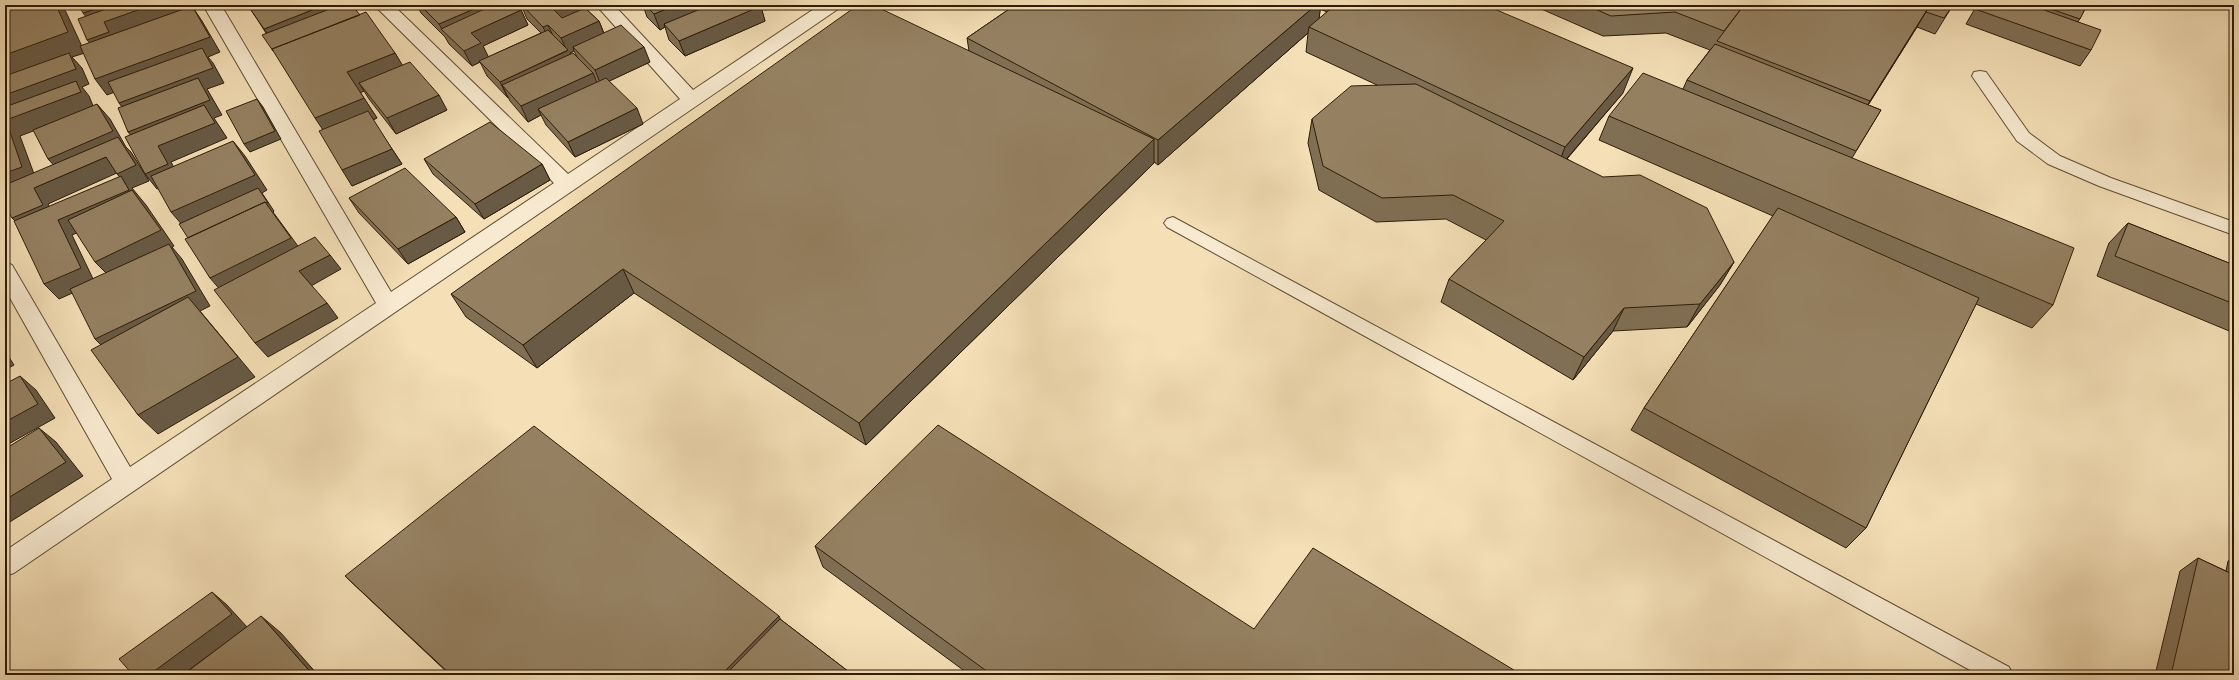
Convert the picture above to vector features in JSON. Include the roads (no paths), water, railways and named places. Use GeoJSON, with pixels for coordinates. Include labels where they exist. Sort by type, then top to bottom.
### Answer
{"type":"FeatureCollection","features":[{"type":"Feature","properties":{"kind":"street"},"geometry":{"type":"LineString","coordinates":[[212,5],[388,305]]}},
{"type":"Feature","properties":{"kind":"street"},"geometry":{"type":"LineString","coordinates":[[383,5],[567,184]]}},
{"type":"Feature","properties":{"kind":"street"},"geometry":{"type":"LineString","coordinates":[[604,5],[691,99]]}},
{"type":"Feature","properties":{"kind":"street"},"geometry":{"type":"LineString","coordinates":[[5,565],[127,484],[691,99],[832,5]]}},
{"type":"Feature","properties":{"kind":"street"},"geometry":{"type":"LineString","coordinates":[[5,270],[127,484]]}},
{"type":"Feature","properties":{"kind":"lane"},"geometry":{"type":"LineString","coordinates":[[1980,76],[2023,137],[2054,160],[2105,182],[2234,229]]}},
{"type":"Feature","properties":{"kind":"lane"},"geometry":{"type":"LineString","coordinates":[[1173,223],[2001,675]]}}]}
